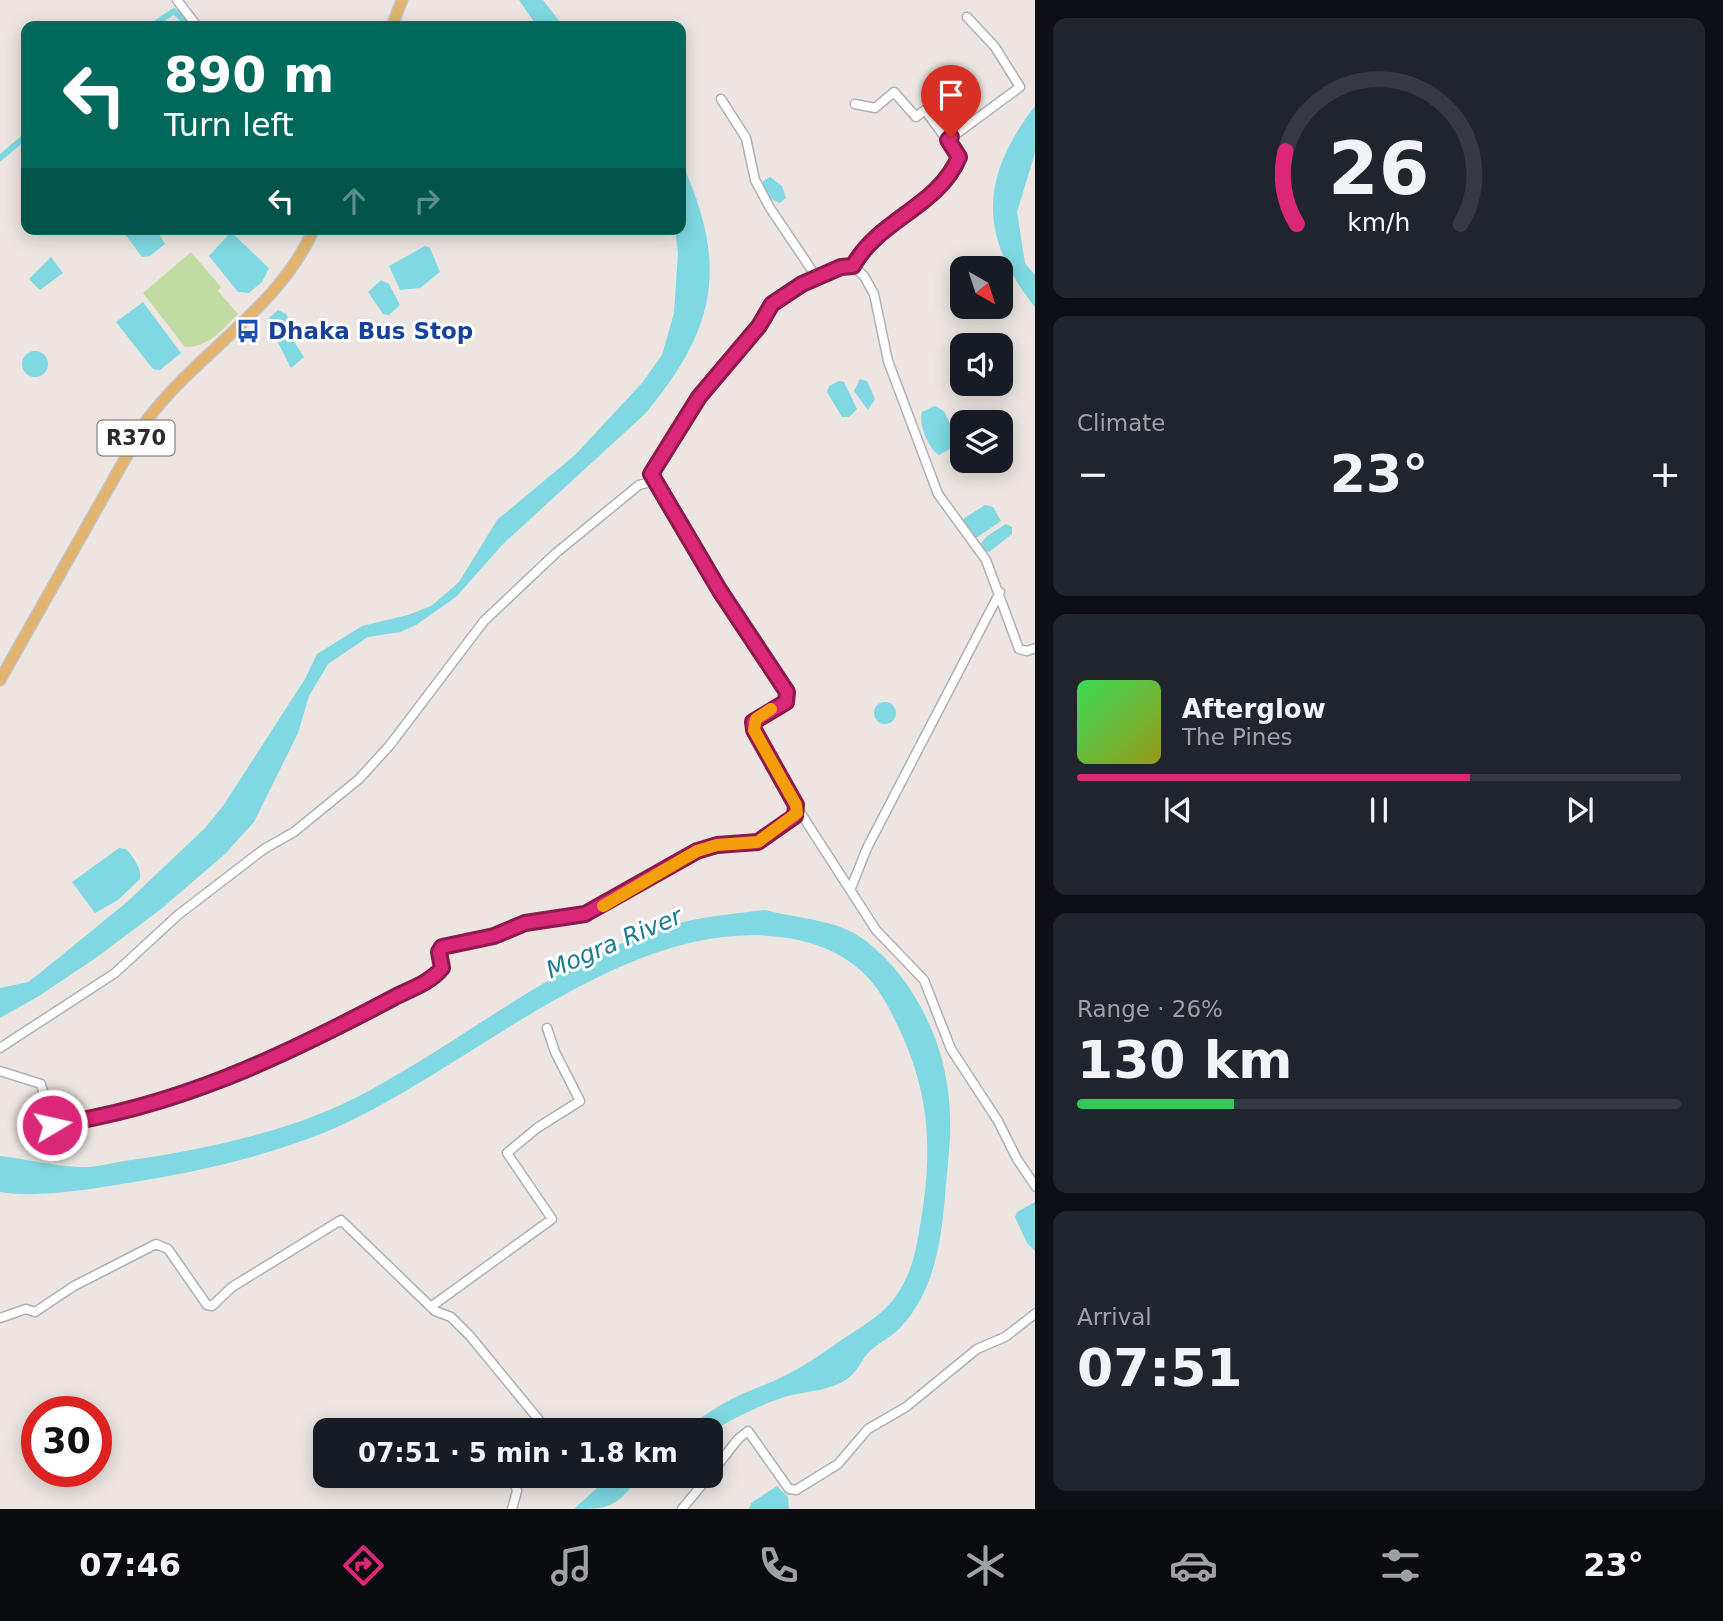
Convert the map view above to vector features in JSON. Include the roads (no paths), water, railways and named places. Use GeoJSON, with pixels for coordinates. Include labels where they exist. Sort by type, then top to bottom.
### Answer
{"type":"FeatureCollection","features":[{"type":"Feature","properties":{"kind":"main road"},"geometry":{"type":"LineString","coordinates":[[394,21],[402,0]]}},
{"type":"Feature","properties":{"kind":"main road","name":"R370"},"geometry":{"type":"LineString","coordinates":[[0,680],[147,420],[175,387],[273,291],[293,266],[311,235]]}},
{"type":"Feature","properties":{"kind":"street"},"geometry":{"type":"LineString","coordinates":[[177,0],[193,21]]}},
{"type":"Feature","properties":{"kind":"street"},"geometry":{"type":"LineString","coordinates":[[948,140],[1020,87],[995,47],[967,17]]}},
{"type":"Feature","properties":{"kind":"street"},"geometry":{"type":"LineString","coordinates":[[853,266],[861,250],[878,233],[947,180],[959,157],[925,110],[916,117],[894,92],[875,108],[855,104]]}},
{"type":"Feature","properties":{"kind":"street"},"geometry":{"type":"LineString","coordinates":[[721,99],[746,138],[755,180],[770,208],[817,278]]}},
{"type":"Feature","properties":{"kind":"street"},"geometry":{"type":"LineString","coordinates":[[1035,648],[1019,649],[986,560],[938,494],[888,361],[874,294],[864,276],[853,266],[841,267],[788,291],[772,304],[759,326],[699,397],[651,474],[720,591],[787,692],[786,702],[753,722],[754,730],[814,838],[851,888],[876,930],[924,980],[951,1049],[998,1121],[1035,1187]]}},
{"type":"Feature","properties":{"kind":"street"},"geometry":{"type":"LineString","coordinates":[[0,1048],[115,973],[178,915],[264,849],[293,832],[359,779],[390,745],[484,621],[556,553],[639,485],[655,481]]}},
{"type":"Feature","properties":{"kind":"street"},"geometry":{"type":"LineString","coordinates":[[851,888],[867,848],[1000,592]]}},
{"type":"Feature","properties":{"kind":"street"},"geometry":{"type":"LineString","coordinates":[[0,1071],[41,1084],[52,1125],[109,1117],[189,1094],[341,1027],[417,986],[442,968],[439,952],[442,947],[494,936],[525,923],[585,914],[697,851],[717,845],[758,842],[795,816],[798,809]]}},
{"type":"Feature","properties":{"kind":"street"},"geometry":{"type":"LineString","coordinates":[[432,1306],[552,1219],[507,1153],[537,1128],[580,1101],[555,1052],[547,1028]]}},
{"type":"Feature","properties":{"kind":"street"},"geometry":{"type":"LineString","coordinates":[[0,1318],[26,1308],[35,1312],[74,1286],[156,1244],[169,1248],[207,1305],[212,1306],[232,1287],[244,1283],[341,1220],[435,1311],[452,1317],[489,1357],[537,1418]]}},
{"type":"Feature","properties":{"kind":"street"},"geometry":{"type":"LineString","coordinates":[[723,1458],[748,1431],[780,1478],[789,1489],[796,1490],[838,1464],[868,1429],[906,1407],[977,1349],[1006,1337],[1035,1313]]}},
{"type":"Feature","properties":{"kind":"street"},"geometry":{"type":"LineString","coordinates":[[512,1509],[516,1488]]}},
{"type":"Feature","properties":{"kind":"street"},"geometry":{"type":"LineString","coordinates":[[682,1509],[699,1488]]}},
{"type":"Feature","properties":{"kind":"water"},"geometry":{"type":"Polygon","coordinates":[[[519,0],[543,0],[559,21],[534,21],[519,0]]]}},
{"type":"Feature","properties":{"kind":"water"},"geometry":{"type":"Polygon","coordinates":[[[1035,106],[1035,153],[1017,212],[1025,263],[1035,275],[1035,307],[1016,281],[1013,275],[1013,256],[1003,256],[995,231],[993,206],[996,182],[1004,157],[1035,106]]]}},
{"type":"Feature","properties":{"kind":"water"},"geometry":{"type":"Polygon","coordinates":[[[686,173],[705,232],[710,263],[708,293],[701,322],[688,351],[646,413],[503,544],[456,597],[416,625],[400,632],[368,637],[328,664],[309,696],[298,733],[254,822],[225,854],[161,909],[97,957],[39,996],[0,1018],[0,988],[28,982],[40,973],[127,902],[204,829],[223,806],[305,679],[317,654],[362,626],[408,615],[431,606],[442,597],[459,582],[497,520],[575,455],[642,383],[662,355],[674,313],[678,253],[676,235],[686,235],[686,173]]]}},
{"type":"Feature","properties":{"kind":"water"},"geometry":{"type":"Polygon","coordinates":[[[770,177],[782,186],[786,198],[780,203],[763,190],[763,181],[770,177]]]}},
{"type":"Feature","properties":{"kind":"water"},"geometry":{"type":"Polygon","coordinates":[[[126,235],[160,235],[165,244],[150,256],[142,257],[126,235]]]}},
{"type":"Feature","properties":{"kind":"water"},"geometry":{"type":"Polygon","coordinates":[[[228,235],[234,235],[269,268],[262,282],[249,293],[238,292],[209,256],[228,235]]]}},
{"type":"Feature","properties":{"kind":"water"},"geometry":{"type":"Polygon","coordinates":[[[425,246],[430,248],[440,272],[420,288],[400,290],[389,266],[425,246]]]}},
{"type":"Feature","properties":{"kind":"water"},"geometry":{"type":"Polygon","coordinates":[[[51,257],[63,273],[40,290],[29,279],[51,257]]]}},
{"type":"Feature","properties":{"kind":"water"},"geometry":{"type":"Polygon","coordinates":[[[381,280],[389,284],[400,305],[389,315],[383,314],[368,292],[381,280]]]}},
{"type":"Feature","properties":{"kind":"water"},"geometry":{"type":"Polygon","coordinates":[[[143,302],[181,353],[160,370],[153,369],[116,322],[143,302]]]}},
{"type":"Feature","properties":{"kind":"water"},"geometry":{"type":"Polygon","coordinates":[[[278,310],[286,314],[295,330],[291,337],[304,357],[291,368],[269,325],[269,318],[278,310]]]}},
{"type":"Feature","properties":{"kind":"water"},"geometry":{"type":"Polygon","coordinates":[[[35,351],[44,355],[48,364],[44,373],[35,377],[26,373],[22,364],[26,355],[35,351]]]}},
{"type":"Feature","properties":{"kind":"water"},"geometry":{"type":"Polygon","coordinates":[[[860,379],[867,381],[875,399],[868,410],[854,391],[860,379]]]}},
{"type":"Feature","properties":{"kind":"water"},"geometry":{"type":"Polygon","coordinates":[[[839,381],[844,382],[857,409],[849,417],[842,417],[827,392],[829,386],[839,381]]]}},
{"type":"Feature","properties":{"kind":"water"},"geometry":{"type":"Polygon","coordinates":[[[935,406],[944,411],[950,423],[950,449],[939,455],[935,452],[923,429],[922,412],[935,406]]]}},
{"type":"Feature","properties":{"kind":"water"},"geometry":{"type":"Polygon","coordinates":[[[985,505],[993,507],[1001,521],[976,538],[963,519],[985,505]]]}},
{"type":"Feature","properties":{"kind":"water"},"geometry":{"type":"Polygon","coordinates":[[[1006,524],[1012,527],[1012,534],[989,552],[983,551],[979,546],[987,536],[1006,524]]]}},
{"type":"Feature","properties":{"kind":"water"},"geometry":{"type":"Polygon","coordinates":[[[885,702],[893,705],[896,713],[893,721],[885,724],[877,721],[874,713],[877,705],[885,702]]]}},
{"type":"Feature","properties":{"kind":"water"},"geometry":{"type":"Polygon","coordinates":[[[119,848],[126,849],[134,859],[140,871],[140,879],[118,900],[95,913],[72,882],[119,848]]]}},
{"type":"Feature","properties":{"kind":"water"},"geometry":{"type":"Polygon","coordinates":[[[765,910],[831,924],[866,941],[901,976],[915,997],[937,1043],[944,1067],[950,1137],[943,1214],[934,1266],[912,1314],[900,1328],[871,1350],[856,1370],[841,1383],[773,1401],[723,1425],[723,1418],[701,1418],[726,1402],[801,1367],[874,1318],[886,1308],[901,1288],[916,1249],[924,1200],[927,1142],[925,1114],[912,1060],[886,1003],[868,977],[832,951],[803,941],[788,938],[727,937],[666,949],[607,973],[548,1004],[377,1107],[323,1133],[274,1150],[173,1175],[77,1191],[45,1194],[0,1192],[0,1156],[69,1166],[99,1166],[225,1143],[317,1115],[374,1088],[516,1000],[589,959],[626,941],[666,927],[715,916],[765,910]]]}},
{"type":"Feature","properties":{"kind":"water"},"geometry":{"type":"Polygon","coordinates":[[[1035,1202],[1035,1251],[1027,1243],[1015,1217],[1017,1212],[1035,1202]]]}},
{"type":"Feature","properties":{"kind":"water"},"geometry":{"type":"Polygon","coordinates":[[[777,1486],[788,1497],[789,1509],[749,1509],[751,1503],[777,1486]]]}},
{"type":"Feature","properties":{"kind":"water"},"geometry":{"type":"Polygon","coordinates":[[[597,1488],[630,1488],[620,1499],[607,1506],[574,1509],[597,1488]]]}},
{"type":"Feature","properties":{"kind":"waterway"},"geometry":{"type":"LineString","coordinates":[[159,21],[174,11],[185,21]]}},
{"type":"Feature","properties":{"kind":"waterway"},"geometry":{"type":"LineString","coordinates":[[0,158],[21,140]]}},
{"type":"Feature","properties":{"kind":"place","name":"Dhaka Bus Stop"},"geometry":{"type":"Point","coordinates":[248,331]}},
{"type":"Feature","properties":{"kind":"water label","name":"Mogra River"},"geometry":{"type":"Point","coordinates":[614,943]}}]}
